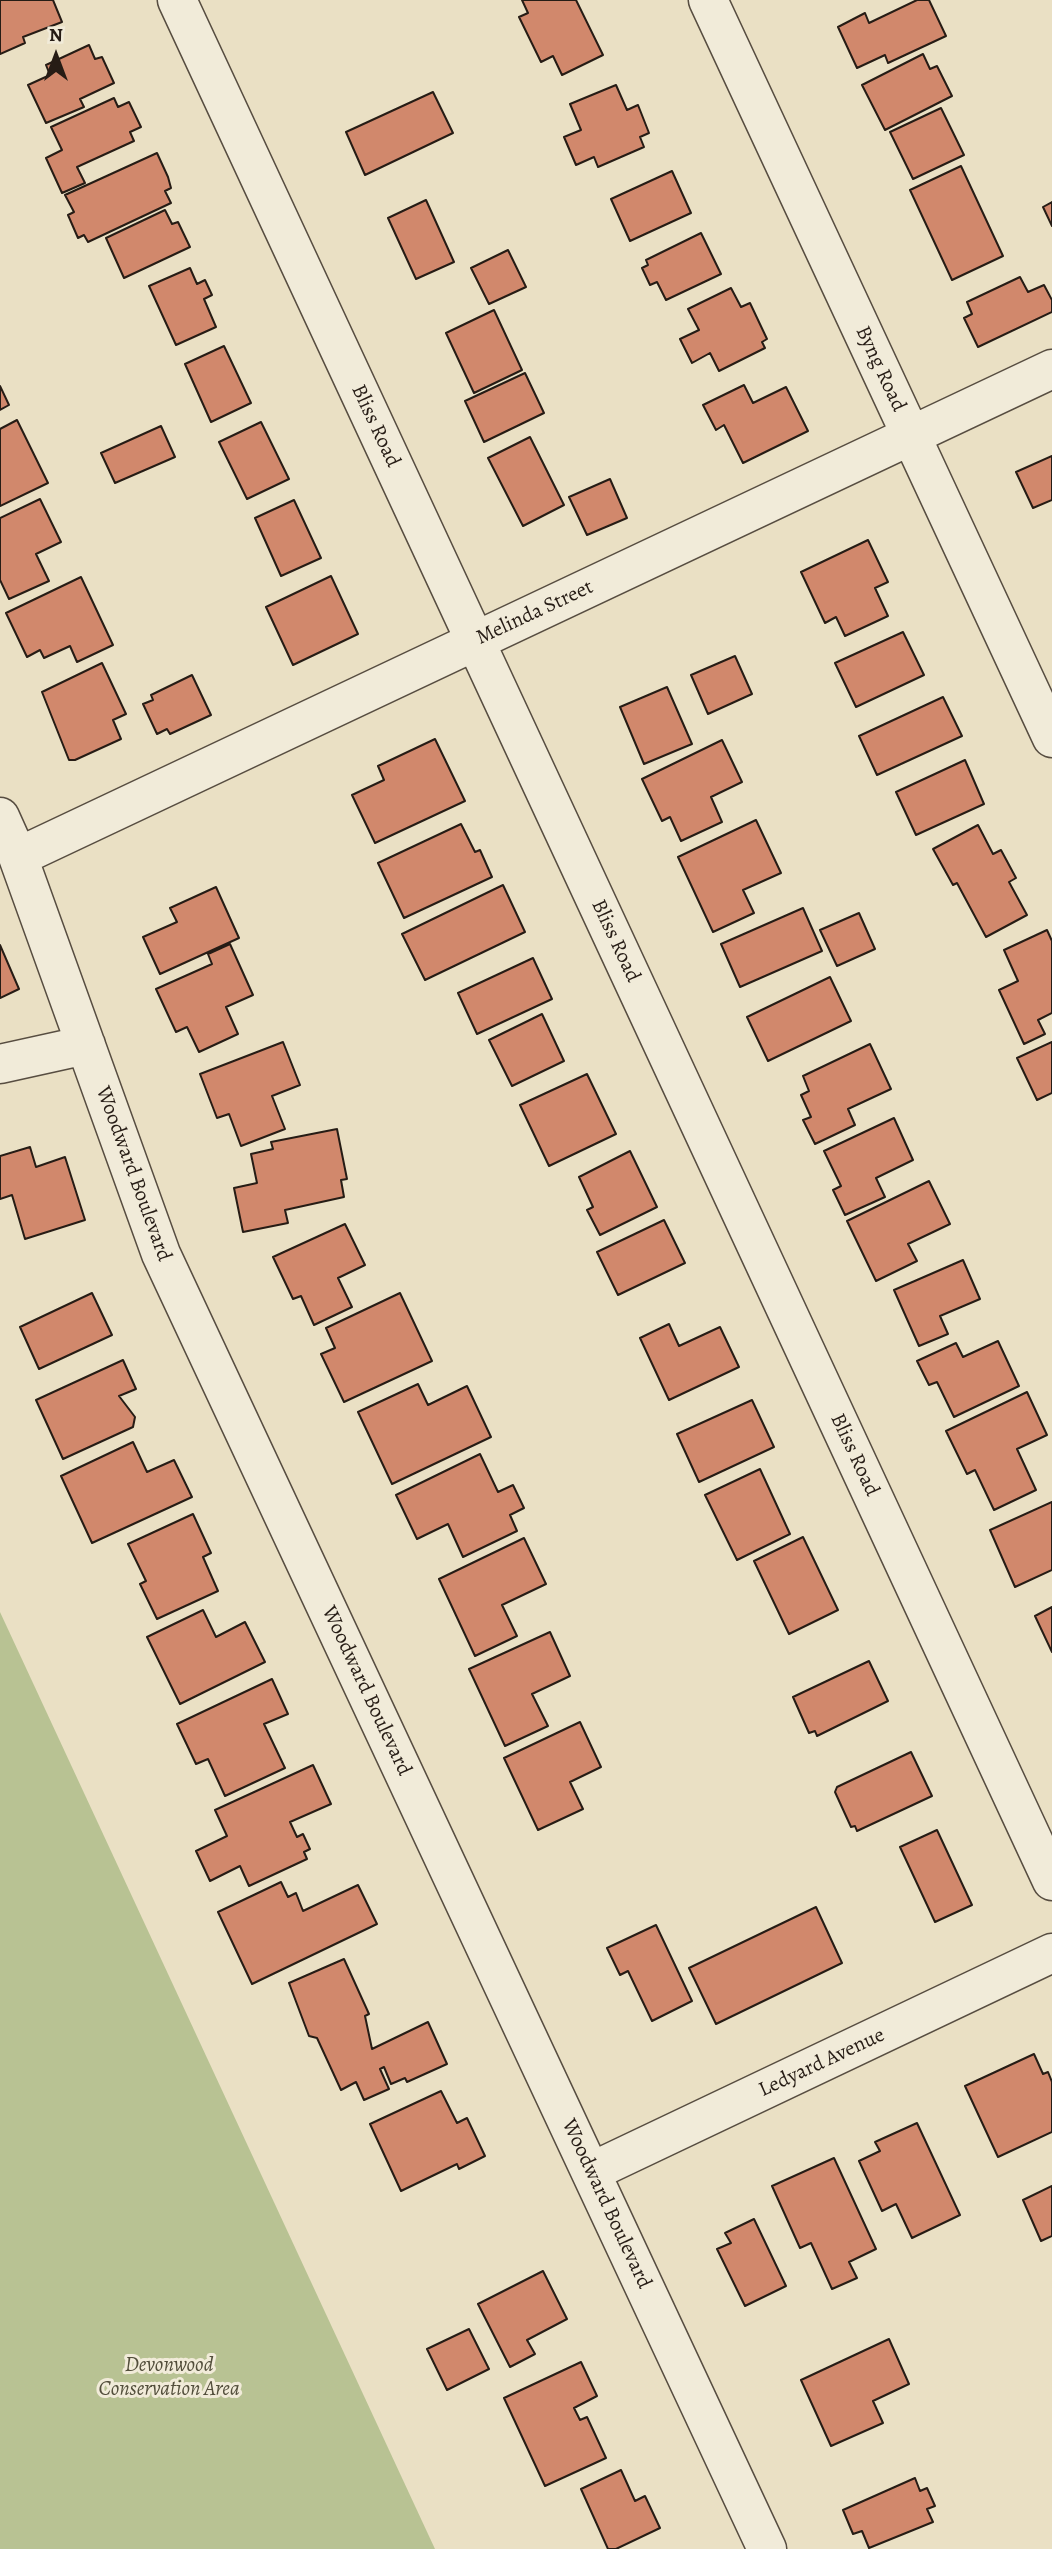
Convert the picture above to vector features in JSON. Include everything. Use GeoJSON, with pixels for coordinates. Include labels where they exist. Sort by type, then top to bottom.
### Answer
{"type":"FeatureCollection","features":[{"type":"Feature","properties":{"kind":"street","name":"Bliss Road"},"geometry":{"type":"LineString","coordinates":[[177,0],[1052,1881]]}},
{"type":"Feature","properties":{"kind":"street","name":"Byng Road"},"geometry":{"type":"LineString","coordinates":[[708,0],[1052,738]]}},
{"type":"Feature","properties":{"kind":"street","name":"Melinda Street"},"geometry":{"type":"LineString","coordinates":[[18,857],[1052,369]]}},
{"type":"Feature","properties":{"kind":"street","name":"Woodward Boulevard"},"geometry":{"type":"LineString","coordinates":[[0,817],[18,857],[161,1254],[767,2549]]}},
{"type":"Feature","properties":{"kind":"street"},"geometry":{"type":"LineString","coordinates":[[0,1064],[86,1045]]}},
{"type":"Feature","properties":{"kind":"street","name":"Ledyard Avenue"},"geometry":{"type":"LineString","coordinates":[[591,2172],[1052,1953]]}},
{"type":"Feature","properties":{"kind":"green space","name":"Devonwood Conservation Area"},"geometry":{"type":"Polygon","coordinates":[[[0,1612],[435,2549],[0,2549],[0,1612]]]}},
{"type":"Feature","properties":{"kind":"building"},"geometry":{"type":"Polygon","coordinates":[[[0,0],[53,0],[62,22],[23,37],[25,43],[0,54],[0,0]]]}},
{"type":"Feature","properties":{"kind":"building"},"geometry":{"type":"Polygon","coordinates":[[[522,0],[576,0],[603,55],[562,75],[553,56],[541,62],[519,17],[528,13],[522,0]]]}},
{"type":"Feature","properties":{"kind":"building"},"geometry":{"type":"Polygon","coordinates":[[[917,0],[929,0],[946,36],[888,63],[885,55],[857,68],[838,27],[865,13],[869,23],[917,0]]]}},
{"type":"Feature","properties":{"kind":"building"},"geometry":{"type":"Polygon","coordinates":[[[89,45],[95,59],[102,57],[114,83],[80,99],[84,107],[46,123],[28,85],[50,75],[46,65],[89,45]]]}},
{"type":"Feature","properties":{"kind":"building"},"geometry":{"type":"Polygon","coordinates":[[[923,54],[930,69],[937,66],[952,96],[885,130],[862,85],[923,54]]]}},
{"type":"Feature","properties":{"kind":"building"},"geometry":{"type":"Polygon","coordinates":[[[616,85],[627,110],[638,105],[649,133],[640,137],[644,147],[598,167],[594,157],[576,165],[564,137],[581,130],[570,104],[616,85]]]}},
{"type":"Feature","properties":{"kind":"building"},"geometry":{"type":"Polygon","coordinates":[[[433,92],[453,133],[365,175],[346,132],[433,92]]]}},
{"type":"Feature","properties":{"kind":"building"},"geometry":{"type":"Polygon","coordinates":[[[114,98],[118,107],[129,102],[141,127],[130,132],[134,141],[77,167],[85,183],[62,193],[46,158],[62,150],[51,127],[114,98]]]}},
{"type":"Feature","properties":{"kind":"building"},"geometry":{"type":"Polygon","coordinates":[[[941,108],[964,155],[913,179],[890,132],[941,108]]]}},
{"type":"Feature","properties":{"kind":"building"},"geometry":{"type":"Polygon","coordinates":[[[157,153],[168,177],[171,188],[165,191],[171,203],[88,242],[84,235],[78,238],[68,215],[74,212],[65,195],[157,153]]]}},
{"type":"Feature","properties":{"kind":"building"},"geometry":{"type":"Polygon","coordinates":[[[961,166],[1003,256],[952,280],[910,190],[961,166]]]}},
{"type":"Feature","properties":{"kind":"building"},"geometry":{"type":"Polygon","coordinates":[[[672,171],[691,213],[630,241],[611,199],[672,171]]]}},
{"type":"Feature","properties":{"kind":"building"},"geometry":{"type":"Polygon","coordinates":[[[426,200],[454,262],[416,279],[388,218],[426,200]]]}},
{"type":"Feature","properties":{"kind":"building"},"geometry":{"type":"Polygon","coordinates":[[[1052,202],[1052,226],[1043,207],[1052,202]]]}},
{"type":"Feature","properties":{"kind":"building"},"geometry":{"type":"Polygon","coordinates":[[[165,210],[172,224],[178,222],[190,247],[124,278],[106,238],[165,210]]]}},
{"type":"Feature","properties":{"kind":"building"},"geometry":{"type":"Polygon","coordinates":[[[701,233],[721,274],[666,300],[657,282],[650,285],[642,268],[648,265],[646,260],[701,233]]]}},
{"type":"Feature","properties":{"kind":"building"},"geometry":{"type":"Polygon","coordinates":[[[508,250],[526,287],[489,304],[471,268],[508,250]]]}},
{"type":"Feature","properties":{"kind":"building"},"geometry":{"type":"Polygon","coordinates":[[[190,268],[197,284],[205,280],[212,295],[204,299],[216,327],[176,345],[149,286],[190,268]]]}},
{"type":"Feature","properties":{"kind":"building"},"geometry":{"type":"Polygon","coordinates":[[[1020,277],[1028,292],[1044,285],[1052,300],[1052,312],[978,347],[964,318],[972,314],[967,302],[1020,277]]]}},
{"type":"Feature","properties":{"kind":"building"},"geometry":{"type":"Polygon","coordinates":[[[731,288],[741,307],[750,303],[767,339],[762,342],[765,348],[719,371],[710,353],[692,363],[680,339],[699,330],[688,309],[731,288]]]}},
{"type":"Feature","properties":{"kind":"building"},"geometry":{"type":"Polygon","coordinates":[[[494,310],[522,370],[474,393],[446,333],[494,310]]]}},
{"type":"Feature","properties":{"kind":"building"},"geometry":{"type":"Polygon","coordinates":[[[224,346],[251,403],[211,422],[185,364],[224,346]]]}},
{"type":"Feature","properties":{"kind":"building"},"geometry":{"type":"Polygon","coordinates":[[[525,373],[544,413],[484,442],[465,401],[525,373]]]}},
{"type":"Feature","properties":{"kind":"building"},"geometry":{"type":"Polygon","coordinates":[[[744,385],[753,403],[786,387],[808,431],[743,463],[724,425],[716,430],[703,405],[744,385]]]}},
{"type":"Feature","properties":{"kind":"building"},"geometry":{"type":"Polygon","coordinates":[[[0,386],[9,405],[0,410],[0,386]]]}},
{"type":"Feature","properties":{"kind":"building"},"geometry":{"type":"Polygon","coordinates":[[[17,420],[48,483],[0,506],[0,429],[17,420]]]}},
{"type":"Feature","properties":{"kind":"building"},"geometry":{"type":"Polygon","coordinates":[[[261,422],[289,479],[247,499],[219,442],[261,422]]]}},
{"type":"Feature","properties":{"kind":"building"},"geometry":{"type":"Polygon","coordinates":[[[161,426],[175,457],[115,483],[101,453],[161,426]]]}},
{"type":"Feature","properties":{"kind":"building"},"geometry":{"type":"Polygon","coordinates":[[[530,437],[564,505],[523,526],[488,458],[530,437]]]}},
{"type":"Feature","properties":{"kind":"building"},"geometry":{"type":"Polygon","coordinates":[[[1052,456],[1052,500],[1033,508],[1016,472],[1052,456]]]}},
{"type":"Feature","properties":{"kind":"building"},"geometry":{"type":"Polygon","coordinates":[[[610,479],[627,518],[587,535],[569,497],[610,479]]]}},
{"type":"Feature","properties":{"kind":"building"},"geometry":{"type":"Polygon","coordinates":[[[40,499],[61,542],[36,554],[49,581],[9,599],[0,580],[0,518],[40,499]]]}},
{"type":"Feature","properties":{"kind":"building"},"geometry":{"type":"Polygon","coordinates":[[[294,500],[321,558],[281,576],[255,518],[294,500]]]}},
{"type":"Feature","properties":{"kind":"building"},"geometry":{"type":"Polygon","coordinates":[[[868,540],[888,582],[875,588],[888,616],[845,636],[836,617],[825,623],[801,572],[868,540]]]}},
{"type":"Feature","properties":{"kind":"building"},"geometry":{"type":"Polygon","coordinates":[[[331,576],[358,634],[293,665],[266,607],[331,576]]]}},
{"type":"Feature","properties":{"kind":"building"},"geometry":{"type":"Polygon","coordinates":[[[81,577],[113,645],[77,662],[70,646],[44,658],[40,650],[27,657],[6,613],[81,577]]]}},
{"type":"Feature","properties":{"kind":"building"},"geometry":{"type":"Polygon","coordinates":[[[903,632],[924,675],[856,707],[835,663],[903,632]]]}},
{"type":"Feature","properties":{"kind":"building"},"geometry":{"type":"Polygon","coordinates":[[[735,656],[752,694],[708,714],[691,675],[735,656]]]}},
{"type":"Feature","properties":{"kind":"building"},"geometry":{"type":"Polygon","coordinates":[[[102,663],[126,714],[113,720],[121,739],[75,760],[69,760],[42,692],[102,663]]]}},
{"type":"Feature","properties":{"kind":"building"},"geometry":{"type":"Polygon","coordinates":[[[192,675],[211,715],[170,734],[167,729],[157,734],[143,704],[153,700],[151,695],[192,675]]]}},
{"type":"Feature","properties":{"kind":"building"},"geometry":{"type":"Polygon","coordinates":[[[667,687],[692,744],[644,764],[620,707],[667,687]]]}},
{"type":"Feature","properties":{"kind":"building"},"geometry":{"type":"Polygon","coordinates":[[[943,697],[962,736],[877,775],[859,736],[943,697]]]}},
{"type":"Feature","properties":{"kind":"building"},"geometry":{"type":"Polygon","coordinates":[[[435,739],[465,801],[375,843],[352,795],[384,780],[378,766],[435,739]]]}},
{"type":"Feature","properties":{"kind":"building"},"geometry":{"type":"Polygon","coordinates":[[[722,740],[742,782],[711,797],[722,822],[681,841],[670,817],[662,821],[642,779],[722,740]]]}},
{"type":"Feature","properties":{"kind":"building"},"geometry":{"type":"Polygon","coordinates":[[[965,760],[984,804],[916,835],[896,792],[965,760]]]}},
{"type":"Feature","properties":{"kind":"building"},"geometry":{"type":"Polygon","coordinates":[[[756,820],[781,873],[743,890],[754,913],[713,932],[678,857],[756,820]]]}},
{"type":"Feature","properties":{"kind":"building"},"geometry":{"type":"Polygon","coordinates":[[[461,824],[475,852],[480,850],[492,877],[404,918],[378,863],[461,824]]]}},
{"type":"Feature","properties":{"kind":"building"},"geometry":{"type":"Polygon","coordinates":[[[978,825],[993,854],[1001,850],[1016,878],[1009,882],[1027,915],[986,937],[957,883],[953,885],[933,849],[978,825]]]}},
{"type":"Feature","properties":{"kind":"building"},"geometry":{"type":"Polygon","coordinates":[[[503,885],[525,932],[425,980],[402,934],[503,885]]]}},
{"type":"Feature","properties":{"kind":"building"},"geometry":{"type":"Polygon","coordinates":[[[216,887],[239,938],[160,974],[143,937],[177,922],[170,908],[216,887]]]}},
{"type":"Feature","properties":{"kind":"building"},"geometry":{"type":"Polygon","coordinates":[[[803,908],[822,951],[740,987],[721,944],[803,908]]]}},
{"type":"Feature","properties":{"kind":"building"},"geometry":{"type":"Polygon","coordinates":[[[859,913],[875,949],[837,966],[820,930],[859,913]]]}},
{"type":"Feature","properties":{"kind":"building"},"geometry":{"type":"Polygon","coordinates":[[[1047,930],[1052,941],[1052,1013],[1038,1020],[1045,1034],[1024,1044],[999,990],[1018,981],[1004,950],[1047,930]]]}},
{"type":"Feature","properties":{"kind":"building"},"geometry":{"type":"Polygon","coordinates":[[[230,944],[253,995],[226,1007],[238,1034],[199,1052],[187,1027],[176,1032],[156,989],[212,964],[208,954],[230,944]]]}},
{"type":"Feature","properties":{"kind":"building"},"geometry":{"type":"Polygon","coordinates":[[[0,945],[19,989],[0,998],[0,945]]]}},
{"type":"Feature","properties":{"kind":"building"},"geometry":{"type":"Polygon","coordinates":[[[533,958],[552,999],[477,1034],[458,993],[533,958]]]}},
{"type":"Feature","properties":{"kind":"building"},"geometry":{"type":"Polygon","coordinates":[[[830,977],[851,1021],[768,1061],[747,1017],[830,977]]]}},
{"type":"Feature","properties":{"kind":"building"},"geometry":{"type":"Polygon","coordinates":[[[542,1014],[564,1061],[512,1086],[489,1040],[542,1014]]]}},
{"type":"Feature","properties":{"kind":"building"},"geometry":{"type":"Polygon","coordinates":[[[283,1042],[300,1085],[272,1096],[285,1129],[241,1146],[229,1114],[217,1118],[200,1074],[283,1042]]]}},
{"type":"Feature","properties":{"kind":"building"},"geometry":{"type":"Polygon","coordinates":[[[1052,1042],[1052,1093],[1037,1100],[1017,1058],[1052,1042]]]}},
{"type":"Feature","properties":{"kind":"building"},"geometry":{"type":"Polygon","coordinates":[[[870,1044],[891,1089],[848,1109],[855,1125],[815,1144],[803,1120],[811,1117],[801,1095],[809,1091],[803,1076],[870,1044]]]}},
{"type":"Feature","properties":{"kind":"building"},"geometry":{"type":"Polygon","coordinates":[[[587,1074],[616,1134],[549,1166],[520,1105],[587,1074]]]}},
{"type":"Feature","properties":{"kind":"building"},"geometry":{"type":"Polygon","coordinates":[[[894,1118],[913,1160],[876,1178],[885,1197],[845,1215],[833,1190],[841,1186],[824,1151],[894,1118]]]}},
{"type":"Feature","properties":{"kind":"building"},"geometry":{"type":"Polygon","coordinates":[[[337,1129],[347,1179],[341,1180],[344,1197],[285,1210],[288,1223],[243,1232],[234,1188],[257,1183],[251,1154],[273,1149],[271,1142],[337,1129]]]}},
{"type":"Feature","properties":{"kind":"building"},"geometry":{"type":"Polygon","coordinates":[[[30,1147],[36,1167],[65,1157],[85,1220],[25,1239],[12,1195],[0,1199],[0,1156],[30,1147]]]}},
{"type":"Feature","properties":{"kind":"building"},"geometry":{"type":"Polygon","coordinates":[[[630,1151],[657,1207],[600,1235],[587,1210],[593,1207],[579,1177],[630,1151]]]}},
{"type":"Feature","properties":{"kind":"building"},"geometry":{"type":"Polygon","coordinates":[[[929,1181],[950,1224],[908,1244],[917,1261],[876,1281],[847,1221],[929,1181]]]}},
{"type":"Feature","properties":{"kind":"building"},"geometry":{"type":"Polygon","coordinates":[[[664,1220],[685,1263],[618,1295],[597,1252],[664,1220]]]}},
{"type":"Feature","properties":{"kind":"building"},"geometry":{"type":"Polygon","coordinates":[[[345,1224],[365,1265],[338,1278],[352,1307],[314,1325],[301,1296],[293,1299],[273,1257],[345,1224]]]}},
{"type":"Feature","properties":{"kind":"building"},"geometry":{"type":"Polygon","coordinates":[[[963,1260],[980,1299],[940,1316],[948,1334],[919,1346],[894,1290],[963,1260]]]}},
{"type":"Feature","properties":{"kind":"building"},"geometry":{"type":"Polygon","coordinates":[[[92,1293],[112,1335],[39,1369],[20,1327],[92,1293]]]}},
{"type":"Feature","properties":{"kind":"building"},"geometry":{"type":"Polygon","coordinates":[[[400,1293],[432,1361],[344,1402],[321,1354],[335,1348],[326,1328],[400,1293]]]}},
{"type":"Feature","properties":{"kind":"building"},"geometry":{"type":"Polygon","coordinates":[[[669,1324],[679,1346],[720,1327],[739,1367],[669,1400],[640,1338],[669,1324]]]}},
{"type":"Feature","properties":{"kind":"building"},"geometry":{"type":"Polygon","coordinates":[[[998,1341],[1019,1386],[954,1417],[937,1382],[929,1385],[917,1361],[956,1343],[963,1357],[998,1341]]]}},
{"type":"Feature","properties":{"kind":"building"},"geometry":{"type":"Polygon","coordinates":[[[123,1360],[136,1389],[119,1396],[135,1417],[133,1427],[63,1459],[36,1400],[123,1360]]]}},
{"type":"Feature","properties":{"kind":"building"},"geometry":{"type":"Polygon","coordinates":[[[418,1384],[428,1405],[467,1386],[491,1437],[392,1484],[358,1412],[418,1384]]]}},
{"type":"Feature","properties":{"kind":"building"},"geometry":{"type":"Polygon","coordinates":[[[1027,1392],[1047,1435],[1017,1449],[1036,1490],[994,1510],[975,1470],[967,1474],[946,1431],[1027,1392]]]}},
{"type":"Feature","properties":{"kind":"building"},"geometry":{"type":"Polygon","coordinates":[[[752,1400],[774,1447],[699,1482],[677,1434],[752,1400]]]}},
{"type":"Feature","properties":{"kind":"building"},"geometry":{"type":"Polygon","coordinates":[[[133,1442],[147,1472],[174,1460],[192,1497],[92,1543],[61,1476],[133,1442]]]}},
{"type":"Feature","properties":{"kind":"building"},"geometry":{"type":"Polygon","coordinates":[[[480,1454],[498,1492],[513,1485],[524,1508],[510,1515],[517,1531],[463,1557],[448,1524],[417,1539],[396,1495],[480,1454]]]}},
{"type":"Feature","properties":{"kind":"building"},"geometry":{"type":"Polygon","coordinates":[[[760,1469],[790,1534],[737,1560],[705,1495],[760,1469]]]}},
{"type":"Feature","properties":{"kind":"building"},"geometry":{"type":"Polygon","coordinates":[[[1052,1502],[1052,1570],[1015,1587],[990,1530],[1052,1502]]]}},
{"type":"Feature","properties":{"kind":"building"},"geometry":{"type":"Polygon","coordinates":[[[193,1514],[211,1553],[203,1557],[218,1591],[157,1619],[140,1584],[146,1581],[128,1544],[193,1514]]]}},
{"type":"Feature","properties":{"kind":"building"},"geometry":{"type":"Polygon","coordinates":[[[803,1537],[838,1610],[789,1634],[754,1561],[803,1537]]]}},
{"type":"Feature","properties":{"kind":"building"},"geometry":{"type":"Polygon","coordinates":[[[524,1538],[546,1584],[502,1605],[517,1636],[475,1656],[439,1579],[524,1538]]]}},
{"type":"Feature","properties":{"kind":"building"},"geometry":{"type":"Polygon","coordinates":[[[1052,1607],[1052,1652],[1035,1616],[1052,1607]]]}},
{"type":"Feature","properties":{"kind":"building"},"geometry":{"type":"Polygon","coordinates":[[[203,1610],[216,1637],[245,1622],[265,1662],[180,1704],[147,1637],[203,1610]]]}},
{"type":"Feature","properties":{"kind":"building"},"geometry":{"type":"Polygon","coordinates":[[[550,1632],[570,1676],[532,1694],[548,1726],[505,1746],[469,1669],[550,1632]]]}},
{"type":"Feature","properties":{"kind":"building"},"geometry":{"type":"Polygon","coordinates":[[[869,1661],[888,1701],[817,1736],[815,1731],[809,1733],[793,1697],[869,1661]]]}},
{"type":"Feature","properties":{"kind":"building"},"geometry":{"type":"Polygon","coordinates":[[[272,1679],[288,1714],[264,1724],[285,1768],[225,1796],[208,1759],[196,1764],[177,1724],[272,1679]]]}},
{"type":"Feature","properties":{"kind":"building"},"geometry":{"type":"Polygon","coordinates":[[[580,1722],[601,1767],[570,1782],[583,1809],[538,1830],[504,1758],[580,1722]]]}},
{"type":"Feature","properties":{"kind":"building"},"geometry":{"type":"Polygon","coordinates":[[[911,1752],[932,1796],[857,1831],[855,1826],[851,1827],[835,1792],[837,1787],[911,1752]]]}},
{"type":"Feature","properties":{"kind":"building"},"geometry":{"type":"Polygon","coordinates":[[[313,1765],[331,1804],[290,1822],[297,1837],[303,1834],[310,1849],[304,1852],[307,1859],[249,1886],[240,1866],[210,1881],[196,1851],[227,1836],[215,1810],[313,1765]]]}},
{"type":"Feature","properties":{"kind":"building"},"geometry":{"type":"Polygon","coordinates":[[[937,1830],[972,1905],[935,1922],[900,1847],[937,1830]]]}},
{"type":"Feature","properties":{"kind":"building"},"geometry":{"type":"Polygon","coordinates":[[[281,1882],[288,1897],[296,1893],[303,1911],[358,1885],[377,1924],[252,1984],[218,1912],[281,1882]]]}},
{"type":"Feature","properties":{"kind":"building"},"geometry":{"type":"Polygon","coordinates":[[[816,1907],[842,1963],[716,2024],[689,1968],[816,1907]]]}},
{"type":"Feature","properties":{"kind":"building"},"geometry":{"type":"Polygon","coordinates":[[[656,1925],[692,2001],[652,2021],[628,1971],[620,1975],[607,1948],[656,1925]]]}},
{"type":"Feature","properties":{"kind":"building"},"geometry":{"type":"Polygon","coordinates":[[[344,1959],[369,2014],[365,2016],[372,2049],[428,2022],[447,2064],[407,2082],[405,2078],[391,2084],[384,2067],[380,2069],[389,2089],[364,2100],[356,2082],[341,2090],[317,2038],[309,2036],[289,1983],[344,1959]]]}},
{"type":"Feature","properties":{"kind":"building"},"geometry":{"type":"Polygon","coordinates":[[[1034,2054],[1043,2074],[1048,2072],[1052,2082],[1052,2132],[998,2157],[965,2086],[1034,2054]]]}},
{"type":"Feature","properties":{"kind":"building"},"geometry":{"type":"Polygon","coordinates":[[[441,2091],[457,2123],[467,2118],[485,2156],[459,2169],[457,2164],[401,2191],[370,2124],[441,2091]]]}},
{"type":"Feature","properties":{"kind":"building"},"geometry":{"type":"Polygon","coordinates":[[[917,2123],[960,2215],[912,2238],[896,2204],[882,2211],[859,2161],[880,2151],[875,2142],[917,2123]]]}},
{"type":"Feature","properties":{"kind":"building"},"geometry":{"type":"Polygon","coordinates":[[[834,2158],[876,2249],[849,2262],[857,2278],[832,2289],[811,2243],[800,2248],[772,2186],[834,2158]]]}},
{"type":"Feature","properties":{"kind":"building"},"geometry":{"type":"Polygon","coordinates":[[[1052,2186],[1052,2236],[1041,2241],[1023,2200],[1052,2186]]]}},
{"type":"Feature","properties":{"kind":"building"},"geometry":{"type":"Polygon","coordinates":[[[754,2219],[786,2286],[745,2306],[717,2249],[731,2243],[725,2233],[754,2219]]]}},
{"type":"Feature","properties":{"kind":"building"},"geometry":{"type":"Polygon","coordinates":[[[543,2271],[567,2319],[527,2340],[535,2354],[510,2367],[478,2304],[543,2271]]]}},
{"type":"Feature","properties":{"kind":"building"},"geometry":{"type":"Polygon","coordinates":[[[469,2329],[489,2369],[447,2390],[427,2349],[469,2329]]]}},
{"type":"Feature","properties":{"kind":"building"},"geometry":{"type":"Polygon","coordinates":[[[889,2339],[909,2384],[873,2401],[883,2423],[831,2446],[801,2380],[889,2339]]]}},
{"type":"Feature","properties":{"kind":"building"},"geometry":{"type":"Polygon","coordinates":[[[581,2362],[597,2396],[574,2408],[580,2420],[587,2417],[606,2458],[545,2486],[504,2398],[581,2362]]]}},
{"type":"Feature","properties":{"kind":"building"},"geometry":{"type":"Polygon","coordinates":[[[621,2470],[635,2501],[645,2496],[660,2528],[616,2549],[608,2549],[581,2489],[621,2470]]]}},
{"type":"Feature","properties":{"kind":"building"},"geometry":{"type":"Polygon","coordinates":[[[915,2478],[920,2491],[927,2488],[935,2506],[927,2509],[933,2522],[869,2548],[862,2531],[853,2534],[843,2510],[915,2478]]]}}]}
